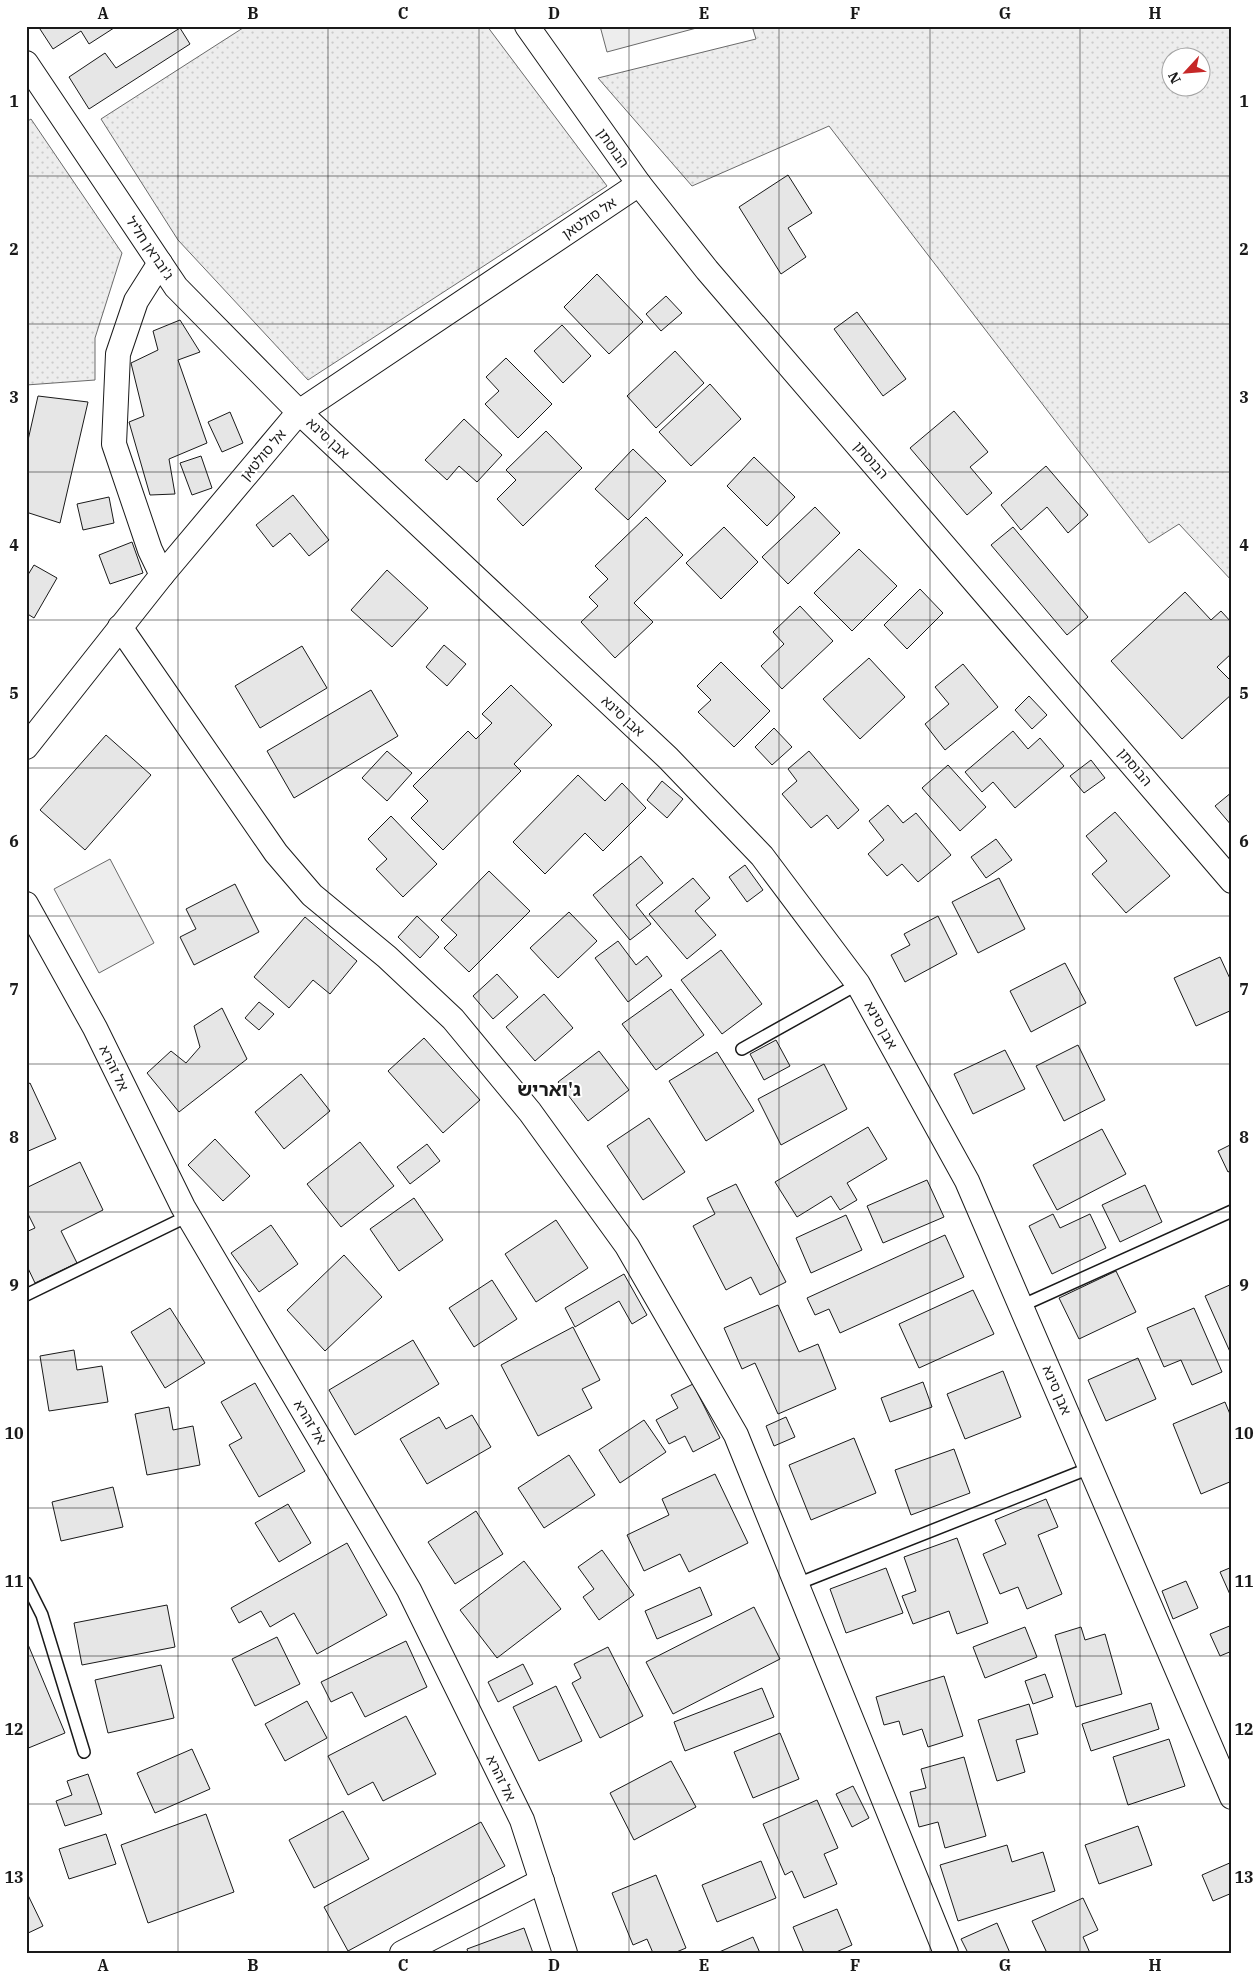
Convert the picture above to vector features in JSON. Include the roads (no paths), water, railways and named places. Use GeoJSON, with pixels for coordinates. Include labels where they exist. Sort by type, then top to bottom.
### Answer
{"type":"FeatureCollection","features":[{"type":"Feature","properties":{"kind":"street","name":"הבוסתן"},"geometry":{"type":"LineString","coordinates":[[527,26],[639,184],[707,270],[1232,881]]}},
{"type":"Feature","properties":{"kind":"street","name":"ג'ובראן חליל"},"geometry":{"type":"LineString","coordinates":[[26,63],[176,287],[299,412]]}},
{"type":"Feature","properties":{"kind":"street","name":"אל סולטאן"},"geometry":{"type":"LineString","coordinates":[[26,747],[162,575],[299,412],[639,184]]}},
{"type":"Feature","properties":{"kind":"street"},"geometry":{"type":"LineString","coordinates":[[160,263],[136,301],[118,354],[114,444],[150,550],[162,575]]}},
{"type":"Feature","properties":{"kind":"street","name":"אבן סינא"},"geometry":{"type":"LineString","coordinates":[[299,412],[668,758],[762,856],[858,984],[967,1182],[1232,1797]]}},
{"type":"Feature","properties":{"kind":"street"},"geometry":{"type":"LineString","coordinates":[[120,627],[276,853],[312,895],[387,956],[453,1019],[530,1112],[626,1246],[736,1435],[946,1953]]}},
{"type":"Feature","properties":{"kind":"street","name":"אל זהרא"},"geometry":{"type":"LineString","coordinates":[[26,904],[94,1028],[188,1216],[409,1590],[522,1820],[565,1953]]}},
{"type":"Feature","properties":{"kind":"street"},"geometry":{"type":"LineString","coordinates":[[402,1953],[542,1881]]}},
{"type":"Feature","properties":{"kind":"lane"},"geometry":{"type":"LineString","coordinates":[[742,1049],[858,984]]}},
{"type":"Feature","properties":{"kind":"lane"},"geometry":{"type":"LineString","coordinates":[[1020,1306],[1232,1211]]}},
{"type":"Feature","properties":{"kind":"lane"},"geometry":{"type":"LineString","coordinates":[[26,1295],[188,1216]]}},
{"type":"Feature","properties":{"kind":"lane"},"geometry":{"type":"LineString","coordinates":[[797,1584],[1090,1468]]}},
{"type":"Feature","properties":{"kind":"lane"},"geometry":{"type":"LineString","coordinates":[[26,1583],[42,1615],[84,1752]]}},
{"type":"Feature","properties":{"kind":"district","name":"ג'ואריש"},"geometry":{"type":"Point","coordinates":[549,1089]}}]}
